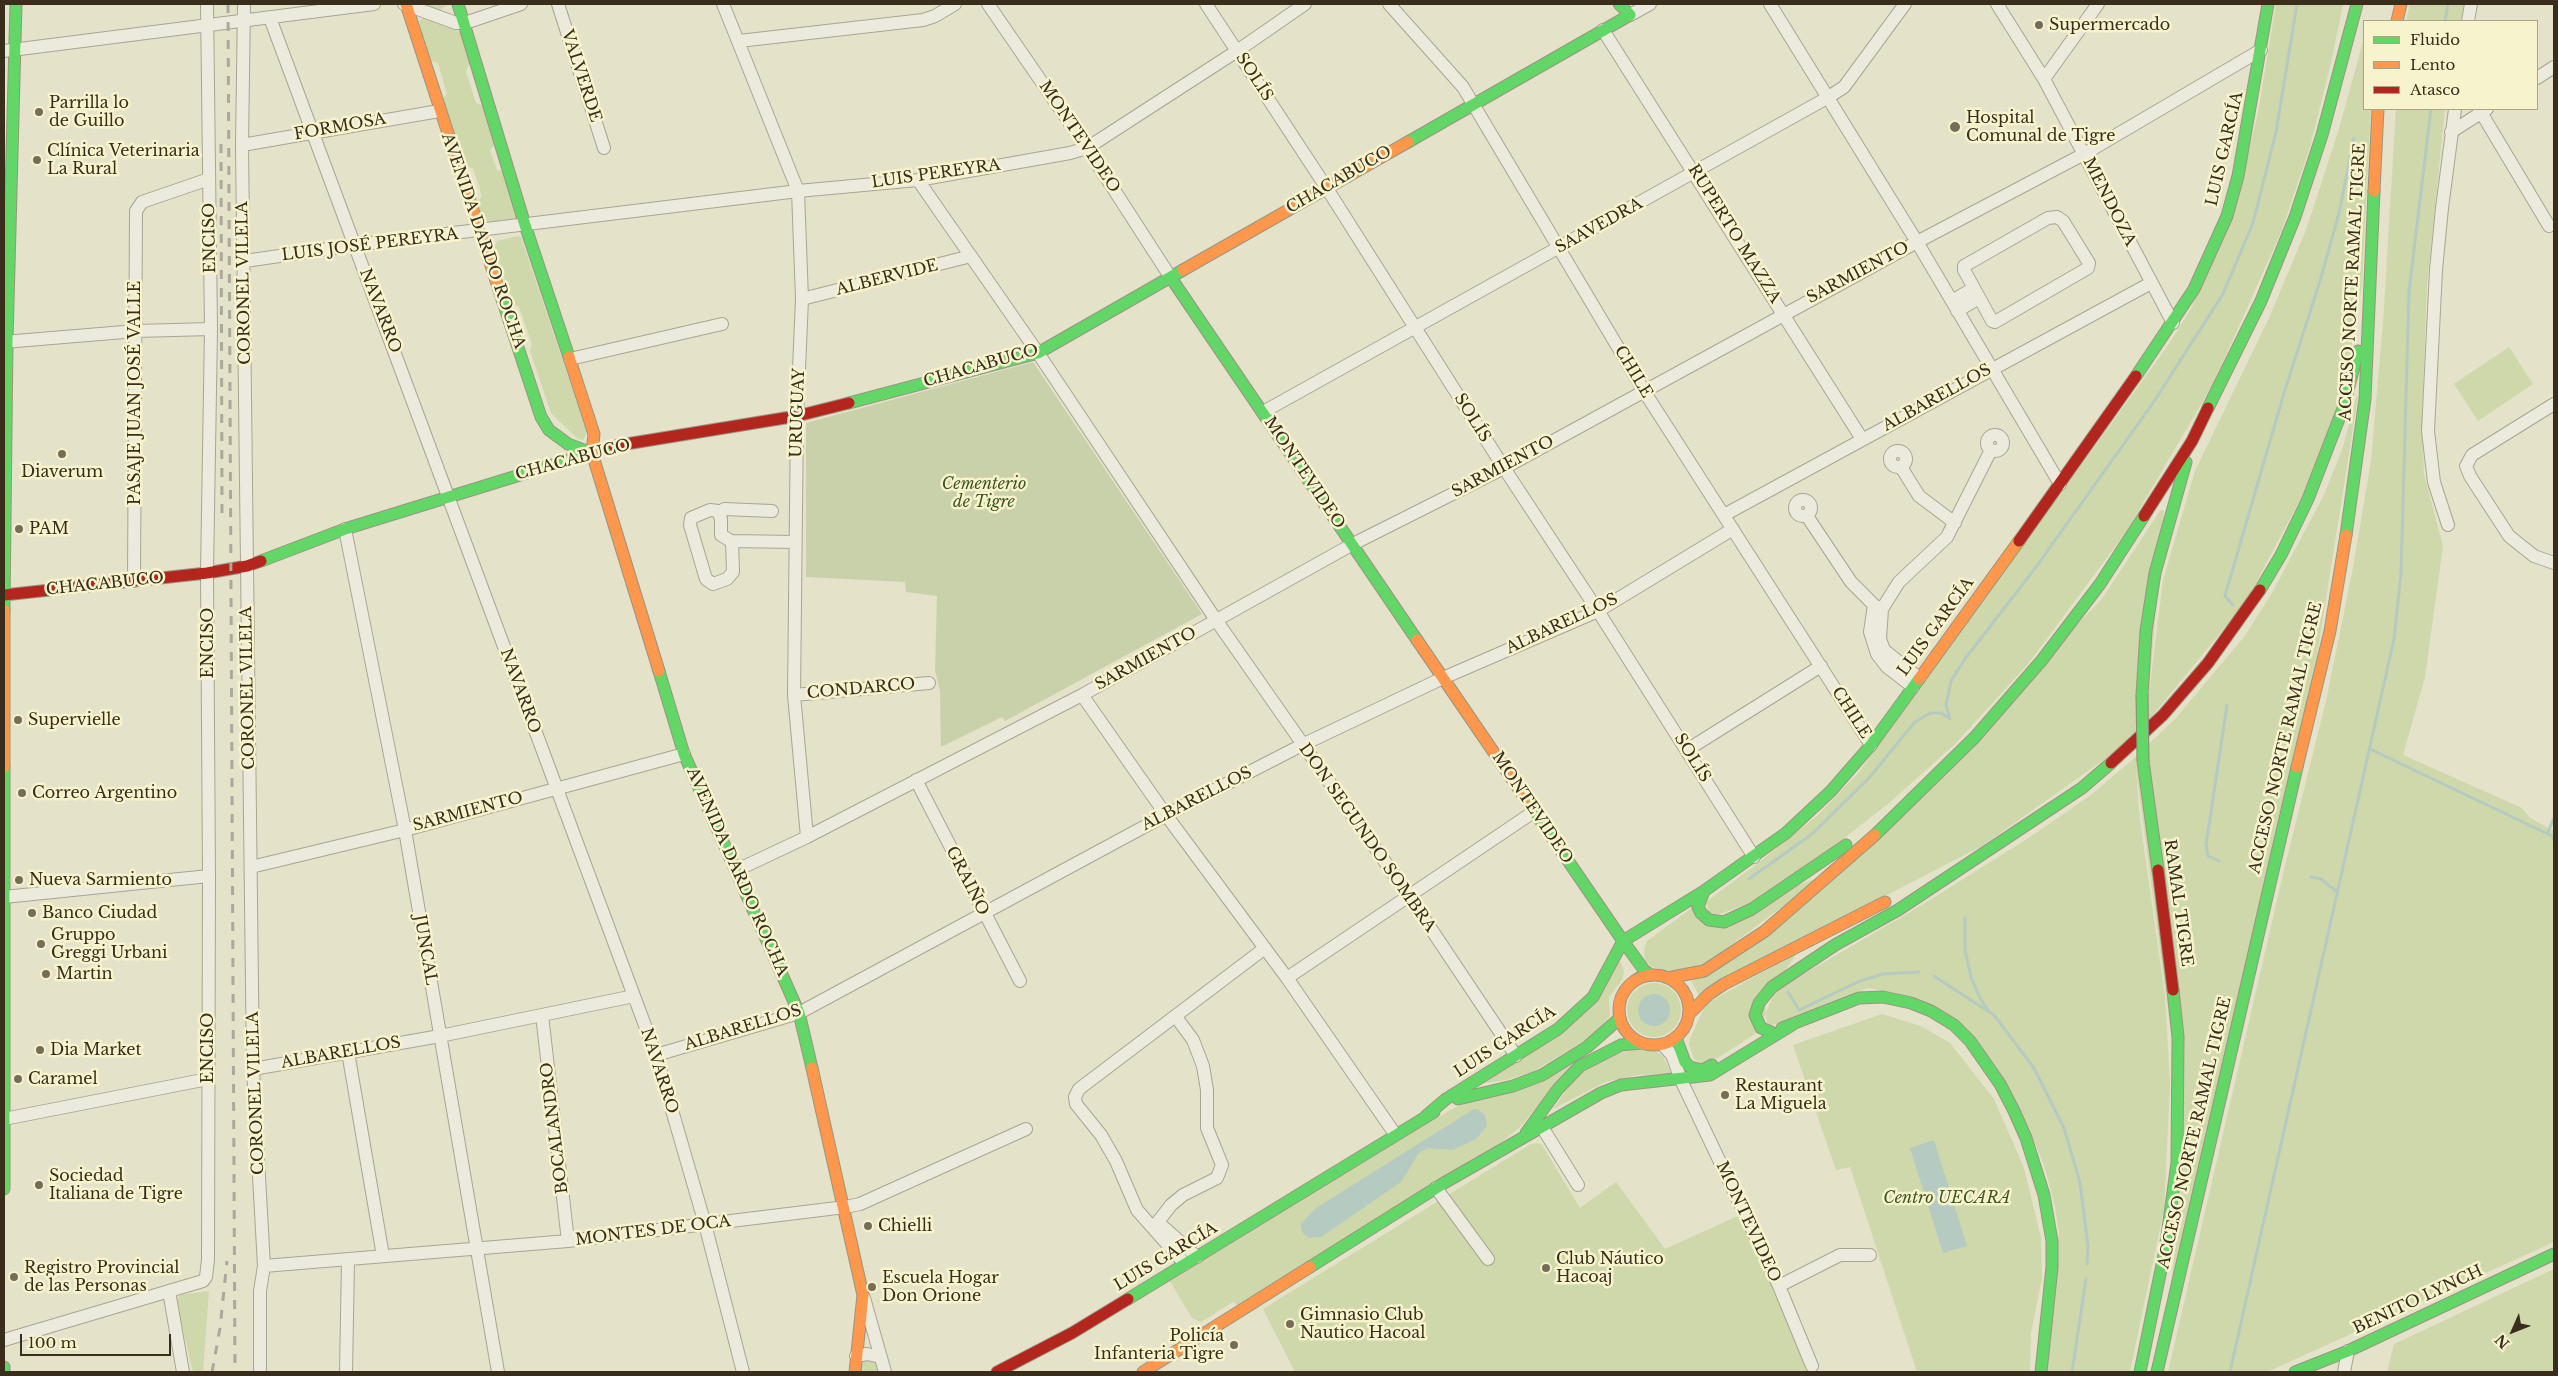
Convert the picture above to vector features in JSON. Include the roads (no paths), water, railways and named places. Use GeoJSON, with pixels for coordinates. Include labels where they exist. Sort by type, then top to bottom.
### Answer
{"type":"FeatureCollection","features":[{"type":"Feature","properties":{"kind":"main road"},"geometry":{"type":"LineString","coordinates":[[4,1190],[5,342],[8,50],[16,4]]}},
{"type":"Feature","properties":{"kind":"main road","name":"AVENIDA DARDO ROCHA"},"geometry":{"type":"LineString","coordinates":[[405,4],[541,417],[549,430],[568,444],[592,454]]}},
{"type":"Feature","properties":{"kind":"main road","name":"AVENIDA DARDO ROCHA"},"geometry":{"type":"LineString","coordinates":[[458,4],[525,225],[594,434],[592,454],[684,754],[799,1012],[864,1294],[854,1372]]}},
{"type":"Feature","properties":{"kind":"main road"},"geometry":{"type":"LineString","coordinates":[[1619,4],[1630,15]]}},
{"type":"Feature","properties":{"kind":"main road","name":"LUIS GARCÍA"},"geometry":{"type":"LineString","coordinates":[[1426,1116],[1446,1099],[1558,1029],[1593,997],[1623,941],[1704,892],[1754,857],[1813,809],[1871,744],[2060,484],[2173,323],[2194,289],[2226,216],[2247,137],[2268,4]]}},
{"type":"Feature","properties":{"kind":"main road"},"geometry":{"type":"LineString","coordinates":[[2344,54],[2350,4]]}},
{"type":"Feature","properties":{"kind":"main road"},"geometry":{"type":"LineString","coordinates":[[1667,978],[1704,971],[1765,931],[1895,818],[1975,737],[2048,652],[2100,584],[2192,441],[2245,335],[2282,252],[2322,135],[2357,4]]}},
{"type":"Feature","properties":{"kind":"main road"},"geometry":{"type":"LineString","coordinates":[[2397,20],[2401,4]]}},
{"type":"Feature","properties":{"kind":"main road","name":"CHACABUCO"},"geometry":{"type":"LineString","coordinates":[[4,595],[207,573],[247,566],[346,528],[613,446],[797,416],[1038,353],[1630,15]]}},
{"type":"Feature","properties":{"kind":"main road","name":"ACCESO NORTE RAMAL TIGRE"},"geometry":{"type":"LineString","coordinates":[[2158,1368],[2261,915],[2330,631],[2351,502],[2365,399],[2379,110]]}},
{"type":"Feature","properties":{"kind":"main road"},"geometry":{"type":"LineString","coordinates":[[1771,1032],[1761,1028],[1755,1015],[1758,1003],[1772,987],[1835,945],[1898,910],[2082,788],[2128,750],[2163,715],[2208,664],[2246,612],[2281,555],[2308,499],[2344,406],[2361,337],[2374,235]]}},
{"type":"Feature","properties":{"kind":"main road","name":"MONTEVIDEO"},"geometry":{"type":"LineString","coordinates":[[1171,278],[1636,960],[1651,975]]}},
{"type":"Feature","properties":{"kind":"main road","name":"RAMAL TIGRE"},"geometry":{"type":"LineString","coordinates":[[2142,1367],[2165,1250],[2177,1162],[2178,1037],[2166,928],[2143,761],[2142,695],[2146,631],[2155,573],[2192,441]]}},
{"type":"Feature","properties":{"kind":"main road"},"geometry":{"type":"LineString","coordinates":[[1704,892],[1698,907],[1703,916],[1709,920],[1724,922],[1752,909],[1816,868],[1935,777]]}},
{"type":"Feature","properties":{"kind":"main road"},"geometry":{"type":"LineString","coordinates":[[1524,1136],[1558,1089],[1580,1066],[1621,1045],[1641,1043],[1663,1045],[1683,1032],[1690,1013],[1709,994],[1724,984],[1986,852]]}},
{"type":"Feature","properties":{"kind":"main road"},"geometry":{"type":"LineString","coordinates":[[1636,960],[1635,948],[1647,927]]}},
{"type":"Feature","properties":{"kind":"main road","name":"MONTEVIDEO"},"geometry":{"type":"LineString","coordinates":[[1623,941],[1628,959],[1630,985]]}},
{"type":"Feature","properties":{"kind":"main road"},"geometry":{"type":"LineString","coordinates":[[1641,1043],[1627,1033],[1620,1018],[1621,1000],[1630,985],[1643,977],[1651,975],[1667,978],[1675,982],[1687,996],[1690,1013]]}},
{"type":"Feature","properties":{"kind":"main road"},"geometry":{"type":"LineString","coordinates":[[1676,1038],[1685,1062],[1697,1070],[1702,1070],[1771,1032],[1859,998],[1894,998],[1931,1010],[1954,1025],[1970,1041],[2000,1084],[2026,1138],[2036,1166],[2052,1240],[2052,1267],[2041,1372]]}},
{"type":"Feature","properties":{"kind":"main road","name":"LUIS GARCÍA"},"geometry":{"type":"LineString","coordinates":[[997,1372],[1072,1333],[1426,1116],[1465,1096],[1513,1086],[1542,1075],[1587,1047],[1620,1018]]}},
{"type":"Feature","properties":{"kind":"main road"},"geometry":{"type":"LineString","coordinates":[[1143,1372],[1436,1188],[1600,1093],[1621,1085],[1702,1077],[1718,1071],[1792,1025]]}},
{"type":"Feature","properties":{"kind":"main road","name":"BENITO LYNCH"},"geometry":{"type":"LineString","coordinates":[[2295,1372],[2348,1351],[2554,1254]]}},
{"type":"Feature","properties":{"kind":"street","name":"ENCISO"},"geometry":{"type":"LineString","coordinates":[[169,1292],[203,1281],[206,1277],[208,1260],[209,876],[207,573],[211,330],[207,4]]}},
{"type":"Feature","properties":{"kind":"street","name":"CORONEL VILELA"},"geometry":{"type":"LineString","coordinates":[[244,4],[242,144],[253,1069],[264,1266],[260,1291],[260,1372]]}},
{"type":"Feature","properties":{"kind":"street"},"geometry":{"type":"LineString","coordinates":[[8,50],[374,4]]}},
{"type":"Feature","properties":{"kind":"street"},"geometry":{"type":"LineString","coordinates":[[405,4],[456,23],[465,23],[521,4]]}},
{"type":"Feature","properties":{"kind":"street","name":"VALVERDE"},"geometry":{"type":"LineString","coordinates":[[558,4],[604,148]]}},
{"type":"Feature","properties":{"kind":"street","name":"URUGUAY"},"geometry":{"type":"LineString","coordinates":[[723,4],[798,191],[802,299],[797,416],[794,695],[807,837]]}},
{"type":"Feature","properties":{"kind":"street"},"geometry":{"type":"LineString","coordinates":[[739,41],[923,20],[935,16],[954,4]]}},
{"type":"Feature","properties":{"kind":"street","name":"MONTEVIDEO"},"geometry":{"type":"LineString","coordinates":[[988,4],[1087,148],[1171,278]]}},
{"type":"Feature","properties":{"kind":"street","name":"SOLÍS"},"geometry":{"type":"LineString","coordinates":[[1206,4],[1326,187],[1754,857]]}},
{"type":"Feature","properties":{"kind":"street","name":"LUIS PEREYRA"},"geometry":{"type":"LineString","coordinates":[[525,225],[798,191],[918,180],[1070,153],[1087,148],[1237,52],[1305,4]]}},
{"type":"Feature","properties":{"kind":"street","name":"CHILE"},"geometry":{"type":"LineString","coordinates":[[1389,4],[1462,87],[1644,391],[1871,744]]}},
{"type":"Feature","properties":{"kind":"street","name":"CHACABUCO"},"geometry":{"type":"LineString","coordinates":[[1630,15],[1650,4]]}},
{"type":"Feature","properties":{"kind":"street"},"geometry":{"type":"LineString","coordinates":[[1770,4],[1917,242],[2060,484]]}},
{"type":"Feature","properties":{"kind":"street","name":"SAAVEDRA"},"geometry":{"type":"LineString","coordinates":[[1263,412],[1696,173],[1827,98],[1844,87],[1905,4]]}},
{"type":"Feature","properties":{"kind":"street","name":"MENDOZA"},"geometry":{"type":"LineString","coordinates":[[1997,4],[2044,79],[2173,323]]}},
{"type":"Feature","properties":{"kind":"street"},"geometry":{"type":"LineString","coordinates":[[2044,79],[2098,4]]}},
{"type":"Feature","properties":{"kind":"street"},"geometry":{"type":"LineString","coordinates":[[2468,20],[2471,4]]}},
{"type":"Feature","properties":{"kind":"street","name":"NAVARRO"},"geometry":{"type":"LineString","coordinates":[[270,18],[449,495],[555,789],[656,1055],[705,1224],[744,1372]]}},
{"type":"Feature","properties":{"kind":"street","name":"RUPERTO MAZZA"},"geometry":{"type":"LineString","coordinates":[[1604,30],[1696,173],[1862,439]]}},
{"type":"Feature","properties":{"kind":"street","name":"SARMIENTO"},"geometry":{"type":"LineString","coordinates":[[737,870],[807,837],[1082,694],[1353,544],[1504,468],[1784,314],[2084,154],[2261,50]]}},
{"type":"Feature","properties":{"kind":"street"},"geometry":{"type":"LineString","coordinates":[[2538,77],[2554,67]]}},
{"type":"Feature","properties":{"kind":"street"},"geometry":{"type":"LineString","coordinates":[[2448,525],[2434,482],[2428,431],[2436,270],[2455,110]]}},
{"type":"Feature","properties":{"kind":"street"},"geometry":{"type":"LineString","coordinates":[[2451,132],[2482,110],[2549,226]]}},
{"type":"Feature","properties":{"kind":"street","name":"FORMOSA"},"geometry":{"type":"LineString","coordinates":[[242,144],[439,111]]}},
{"type":"Feature","properties":{"kind":"street","name":"PASAJE JUAN JOSÉ VALLE"},"geometry":{"type":"LineString","coordinates":[[134,581],[138,205],[209,179]]}},
{"type":"Feature","properties":{"kind":"street","name":"DON SEGUNDO SOMBRA"},"geometry":{"type":"LineString","coordinates":[[918,180],[1038,353],[1216,620],[1409,896],[1516,1056]]}},
{"type":"Feature","properties":{"kind":"street"},"geometry":{"type":"LineString","coordinates":[[2057,217],[2063,221],[2089,263],[2085,272],[1995,322],[1977,293],[1964,270],[1966,262],[2048,218],[2057,217]]}},
{"type":"Feature","properties":{"kind":"street","name":"LUIS JOSÉ PEREYRA"},"geometry":{"type":"LineString","coordinates":[[244,261],[355,245],[480,232],[525,225]]}},
{"type":"Feature","properties":{"kind":"street","name":"ALBERVIDE"},"geometry":{"type":"LineString","coordinates":[[802,299],[971,256]]}},
{"type":"Feature","properties":{"kind":"street","name":"ALBARELLOS"},"geometry":{"type":"LineString","coordinates":[[1724,515],[1991,368],[2151,283]]}},
{"type":"Feature","properties":{"kind":"street"},"geometry":{"type":"LineString","coordinates":[[1954,306],[1977,293]]}},
{"type":"Feature","properties":{"kind":"street"},"geometry":{"type":"LineString","coordinates":[[570,359],[722,324]]}},
{"type":"Feature","properties":{"kind":"street"},"geometry":{"type":"LineString","coordinates":[[5,342],[136,331],[211,330]]}},
{"type":"Feature","properties":{"kind":"street"},"geometry":{"type":"LineString","coordinates":[[2554,404],[2472,455],[2467,460],[2466,466],[2470,476],[2509,536],[2534,556],[2554,563]]}},
{"type":"Feature","properties":{"kind":"street"},"geometry":{"type":"LineString","coordinates":[[1916,682],[1884,650],[1880,639],[1878,607],[1899,582],[1939,547],[1954,523],[1991,450]]}},
{"type":"Feature","properties":{"kind":"street"},"geometry":{"type":"LineString","coordinates":[[1901,467],[1919,496],[1954,523]]}},
{"type":"Feature","properties":{"kind":"street"},"geometry":{"type":"LineString","coordinates":[[772,511],[724,509],[720,514],[721,535],[732,541],[796,542]]}},
{"type":"Feature","properties":{"kind":"street"},"geometry":{"type":"LineString","coordinates":[[720,514],[718,511],[710,510],[691,518],[690,521],[706,579],[713,584],[727,579],[733,572],[732,541]]}},
{"type":"Feature","properties":{"kind":"street"},"geometry":{"type":"LineString","coordinates":[[1807,516],[1837,565],[1851,582],[1878,607]]}},
{"type":"Feature","properties":{"kind":"street","name":"JUNCAL"},"geometry":{"type":"LineString","coordinates":[[346,528],[404,830],[498,1372]]}},
{"type":"Feature","properties":{"kind":"street","name":"ALBARELLOS"},"geometry":{"type":"LineString","coordinates":[[656,1055],[799,1012],[1166,815],[1302,745],[1443,678],[1598,611],[1733,530]]}},
{"type":"Feature","properties":{"kind":"street"},"geometry":{"type":"LineString","coordinates":[[1687,750],[1821,666]]}},
{"type":"Feature","properties":{"kind":"street","name":"CONDARCO"},"geometry":{"type":"LineString","coordinates":[[794,695],[929,683]]}},
{"type":"Feature","properties":{"kind":"street"},"geometry":{"type":"LineString","coordinates":[[1082,694],[1166,815],[1287,978],[1395,1134]]}},
{"type":"Feature","properties":{"kind":"street","name":"SARMIENTO"},"geometry":{"type":"LineString","coordinates":[[251,867],[404,830],[684,754]]}},
{"type":"Feature","properties":{"kind":"street","name":"GRAIÑO"},"geometry":{"type":"LineString","coordinates":[[916,780],[1020,981]]}},
{"type":"Feature","properties":{"kind":"street"},"geometry":{"type":"LineString","coordinates":[[1287,978],[1535,811]]}},
{"type":"Feature","properties":{"kind":"street"},"geometry":{"type":"LineString","coordinates":[[5,896],[209,876]]}},
{"type":"Feature","properties":{"kind":"street"},"geometry":{"type":"LineString","coordinates":[[1197,1257],[1137,1210],[1116,1161],[1101,1135],[1076,1104],[1075,1097],[1079,1089],[1265,948]]}},
{"type":"Feature","properties":{"kind":"street","name":"ALBARELLOS"},"geometry":{"type":"LineString","coordinates":[[253,1069],[440,1036],[634,996]]}},
{"type":"Feature","properties":{"kind":"street","name":"BOCALANDRO"},"geometry":{"type":"LineString","coordinates":[[542,1015],[568,1241]]}},
{"type":"Feature","properties":{"kind":"street"},"geometry":{"type":"LineString","coordinates":[[1153,1223],[1183,1195],[1217,1178],[1222,1165],[1207,1128],[1207,1090],[1203,1066],[1193,1040],[1176,1017]]}},
{"type":"Feature","properties":{"kind":"street","name":"MONTEVIDEO"},"geometry":{"type":"LineString","coordinates":[[1663,1045],[1672,1055],[1681,1080],[1779,1286],[1812,1366]]}},
{"type":"Feature","properties":{"kind":"street"},"geometry":{"type":"LineString","coordinates":[[348,1052],[383,1256]]}},
{"type":"Feature","properties":{"kind":"street"},"geometry":{"type":"LineString","coordinates":[[1681,1080],[1685,1062]]}},
{"type":"Feature","properties":{"kind":"street"},"geometry":{"type":"LineString","coordinates":[[4,1119],[208,1079]]}},
{"type":"Feature","properties":{"kind":"street"},"geometry":{"type":"LineString","coordinates":[[1542,1127],[1578,1185]]}},
{"type":"Feature","properties":{"kind":"street","name":"MONTES DE OCA"},"geometry":{"type":"LineString","coordinates":[[264,1266],[568,1241],[845,1207],[860,1204],[1026,1129]]}},
{"type":"Feature","properties":{"kind":"street"},"geometry":{"type":"LineString","coordinates":[[1436,1188],[1488,1259]]}},
{"type":"Feature","properties":{"kind":"street"},"geometry":{"type":"LineString","coordinates":[[1153,1223],[1185,1264]]}},
{"type":"Feature","properties":{"kind":"street"},"geometry":{"type":"LineString","coordinates":[[1779,1286],[1840,1255],[1870,1255]]}},
{"type":"Feature","properties":{"kind":"street"},"geometry":{"type":"LineString","coordinates":[[346,1372],[348,1260]]}},
{"type":"Feature","properties":{"kind":"street"},"geometry":{"type":"LineString","coordinates":[[4,1340],[169,1292],[183,1372]]}},
{"type":"Feature","properties":{"kind":"street","name":"AVENIDA DARDO ROCHA"},"geometry":{"type":"LineString","coordinates":[[864,1294],[885,1372]]}},
{"type":"Feature","properties":{"kind":"street"},"geometry":{"type":"LineString","coordinates":[[2344,1372],[2348,1351]]}},
{"type":"Feature","properties":{"kind":"street"},"geometry":{"type":"LineString","coordinates":[[856,1356],[867,1354],[881,1357]]}},
{"type":"Feature","properties":{"kind":"waterway"},"geometry":{"type":"LineString","coordinates":[[1950,719],[1946,705],[1951,681],[1965,659],[2036,567],[2153,403],[2223,294],[2253,223],[2276,132],[2297,4]]}},
{"type":"Feature","properties":{"kind":"waterway"},"geometry":{"type":"LineString","coordinates":[[2445,20],[2448,4]]}},
{"type":"Feature","properties":{"kind":"waterway"},"geometry":{"type":"LineString","coordinates":[[2230,1372],[2394,639],[2401,573],[2409,291],[2431,110]]}},
{"type":"Feature","properties":{"kind":"waterway"},"geometry":{"type":"LineString","coordinates":[[2233,605],[2225,596],[2284,393],[2320,281],[2339,213],[2354,138]]}},
{"type":"Feature","properties":{"kind":"waterway"},"geometry":{"type":"LineString","coordinates":[[2219,861],[2208,856],[2206,845],[2227,705]]}},
{"type":"Feature","properties":{"kind":"waterway"},"geometry":{"type":"LineString","coordinates":[[1749,879],[1812,834],[1869,778],[1914,723],[1930,713],[1941,713],[1949,718]]}},
{"type":"Feature","properties":{"kind":"waterway"},"geometry":{"type":"LineString","coordinates":[[2370,749],[2552,836],[2554,840]]}},
{"type":"Feature","properties":{"kind":"waterway"},"geometry":{"type":"LineString","coordinates":[[2547,834],[2554,818]]}},
{"type":"Feature","properties":{"kind":"waterway"},"geometry":{"type":"LineString","coordinates":[[2311,877],[2321,879],[2336,891]]}},
{"type":"Feature","properties":{"kind":"waterway"},"geometry":{"type":"LineString","coordinates":[[1965,918],[1965,950],[1971,977],[1980,998],[1988,1010]]}},
{"type":"Feature","properties":{"kind":"waterway"},"geometry":{"type":"LineString","coordinates":[[1788,992],[1799,1010],[1860,981],[1883,974],[1919,972]]}},
{"type":"Feature","properties":{"kind":"waterway"},"geometry":{"type":"LineString","coordinates":[[1934,976],[1994,1015],[2034,1068],[2064,1128],[2080,1183],[2088,1246],[2087,1264]]}},
{"type":"Feature","properties":{"kind":"waterway"},"geometry":{"type":"LineString","coordinates":[[2072,1372],[2086,1279]]}},
{"type":"Feature","properties":{"kind":"railway"},"geometry":{"type":"LineString","coordinates":[[228,4],[235,1372]]}},
{"type":"Feature","properties":{"kind":"railway"},"geometry":{"type":"LineString","coordinates":[[221,144],[222,516]]}},
{"type":"Feature","properties":{"kind":"railway"},"geometry":{"type":"LineString","coordinates":[[212,1372],[220,1328],[227,1261]]}},
{"type":"Feature","properties":{"kind":"place","name":"Supermercado"},"geometry":{"type":"Point","coordinates":[2039,25]}},
{"type":"Feature","properties":{"kind":"place","name":"Parrilla lo de Guillo"},"geometry":{"type":"Point","coordinates":[39,112]}},
{"type":"Feature","properties":{"kind":"place","name":"Hospital Comunal de Tigre"},"geometry":{"type":"Point","coordinates":[1955,127]}},
{"type":"Feature","properties":{"kind":"place","name":"Clínica Veterinaria La Rural"},"geometry":{"type":"Point","coordinates":[37,160]}},
{"type":"Feature","properties":{"kind":"place","name":"Diaverum"},"geometry":{"type":"Point","coordinates":[62,454]}},
{"type":"Feature","properties":{"kind":"place","name":"PAM"},"geometry":{"type":"Point","coordinates":[19,529]}},
{"type":"Feature","properties":{"kind":"place","name":"Supervielle"},"geometry":{"type":"Point","coordinates":[18,720]}},
{"type":"Feature","properties":{"kind":"place","name":"Correo Argentino"},"geometry":{"type":"Point","coordinates":[22,793]}},
{"type":"Feature","properties":{"kind":"place","name":"Nueva Sarmiento"},"geometry":{"type":"Point","coordinates":[19,880]}},
{"type":"Feature","properties":{"kind":"place","name":"Banco Ciudad"},"geometry":{"type":"Point","coordinates":[32,913]}},
{"type":"Feature","properties":{"kind":"place","name":"Gruppo Greggi Urbani"},"geometry":{"type":"Point","coordinates":[41,944]}},
{"type":"Feature","properties":{"kind":"place","name":"Martin"},"geometry":{"type":"Point","coordinates":[46,974]}},
{"type":"Feature","properties":{"kind":"place","name":"Dia Market"},"geometry":{"type":"Point","coordinates":[40,1050]}},
{"type":"Feature","properties":{"kind":"place","name":"Caramel"},"geometry":{"type":"Point","coordinates":[18,1079]}},
{"type":"Feature","properties":{"kind":"place","name":"Restaurant La Miguela"},"geometry":{"type":"Point","coordinates":[1725,1095]}},
{"type":"Feature","properties":{"kind":"place","name":"Sociedad Italiana de Tigre"},"geometry":{"type":"Point","coordinates":[39,1185]}},
{"type":"Feature","properties":{"kind":"place","name":"Chielli"},"geometry":{"type":"Point","coordinates":[868,1226]}},
{"type":"Feature","properties":{"kind":"place","name":"Club Náutico Hacoaj"},"geometry":{"type":"Point","coordinates":[1546,1268]}},
{"type":"Feature","properties":{"kind":"place","name":"Registro Provincial de las Personas"},"geometry":{"type":"Point","coordinates":[14,1277]}},
{"type":"Feature","properties":{"kind":"place","name":"Escuela Hogar Don Orione"},"geometry":{"type":"Point","coordinates":[872,1287]}},
{"type":"Feature","properties":{"kind":"place","name":"Gimnasio Club Nautico Hacoal"},"geometry":{"type":"Point","coordinates":[1290,1324]}},
{"type":"Feature","properties":{"kind":"place","name":"Policía Infanteria Tigre"},"geometry":{"type":"Point","coordinates":[1234,1345]}},
{"type":"Feature","properties":{"kind":"park label","name":"Cementerio de Tigre"},"geometry":{"type":"Point","coordinates":[984,493]}},
{"type":"Feature","properties":{"kind":"park label","name":"Centro UECARA"},"geometry":{"type":"Point","coordinates":[1947,1198]}}]}
